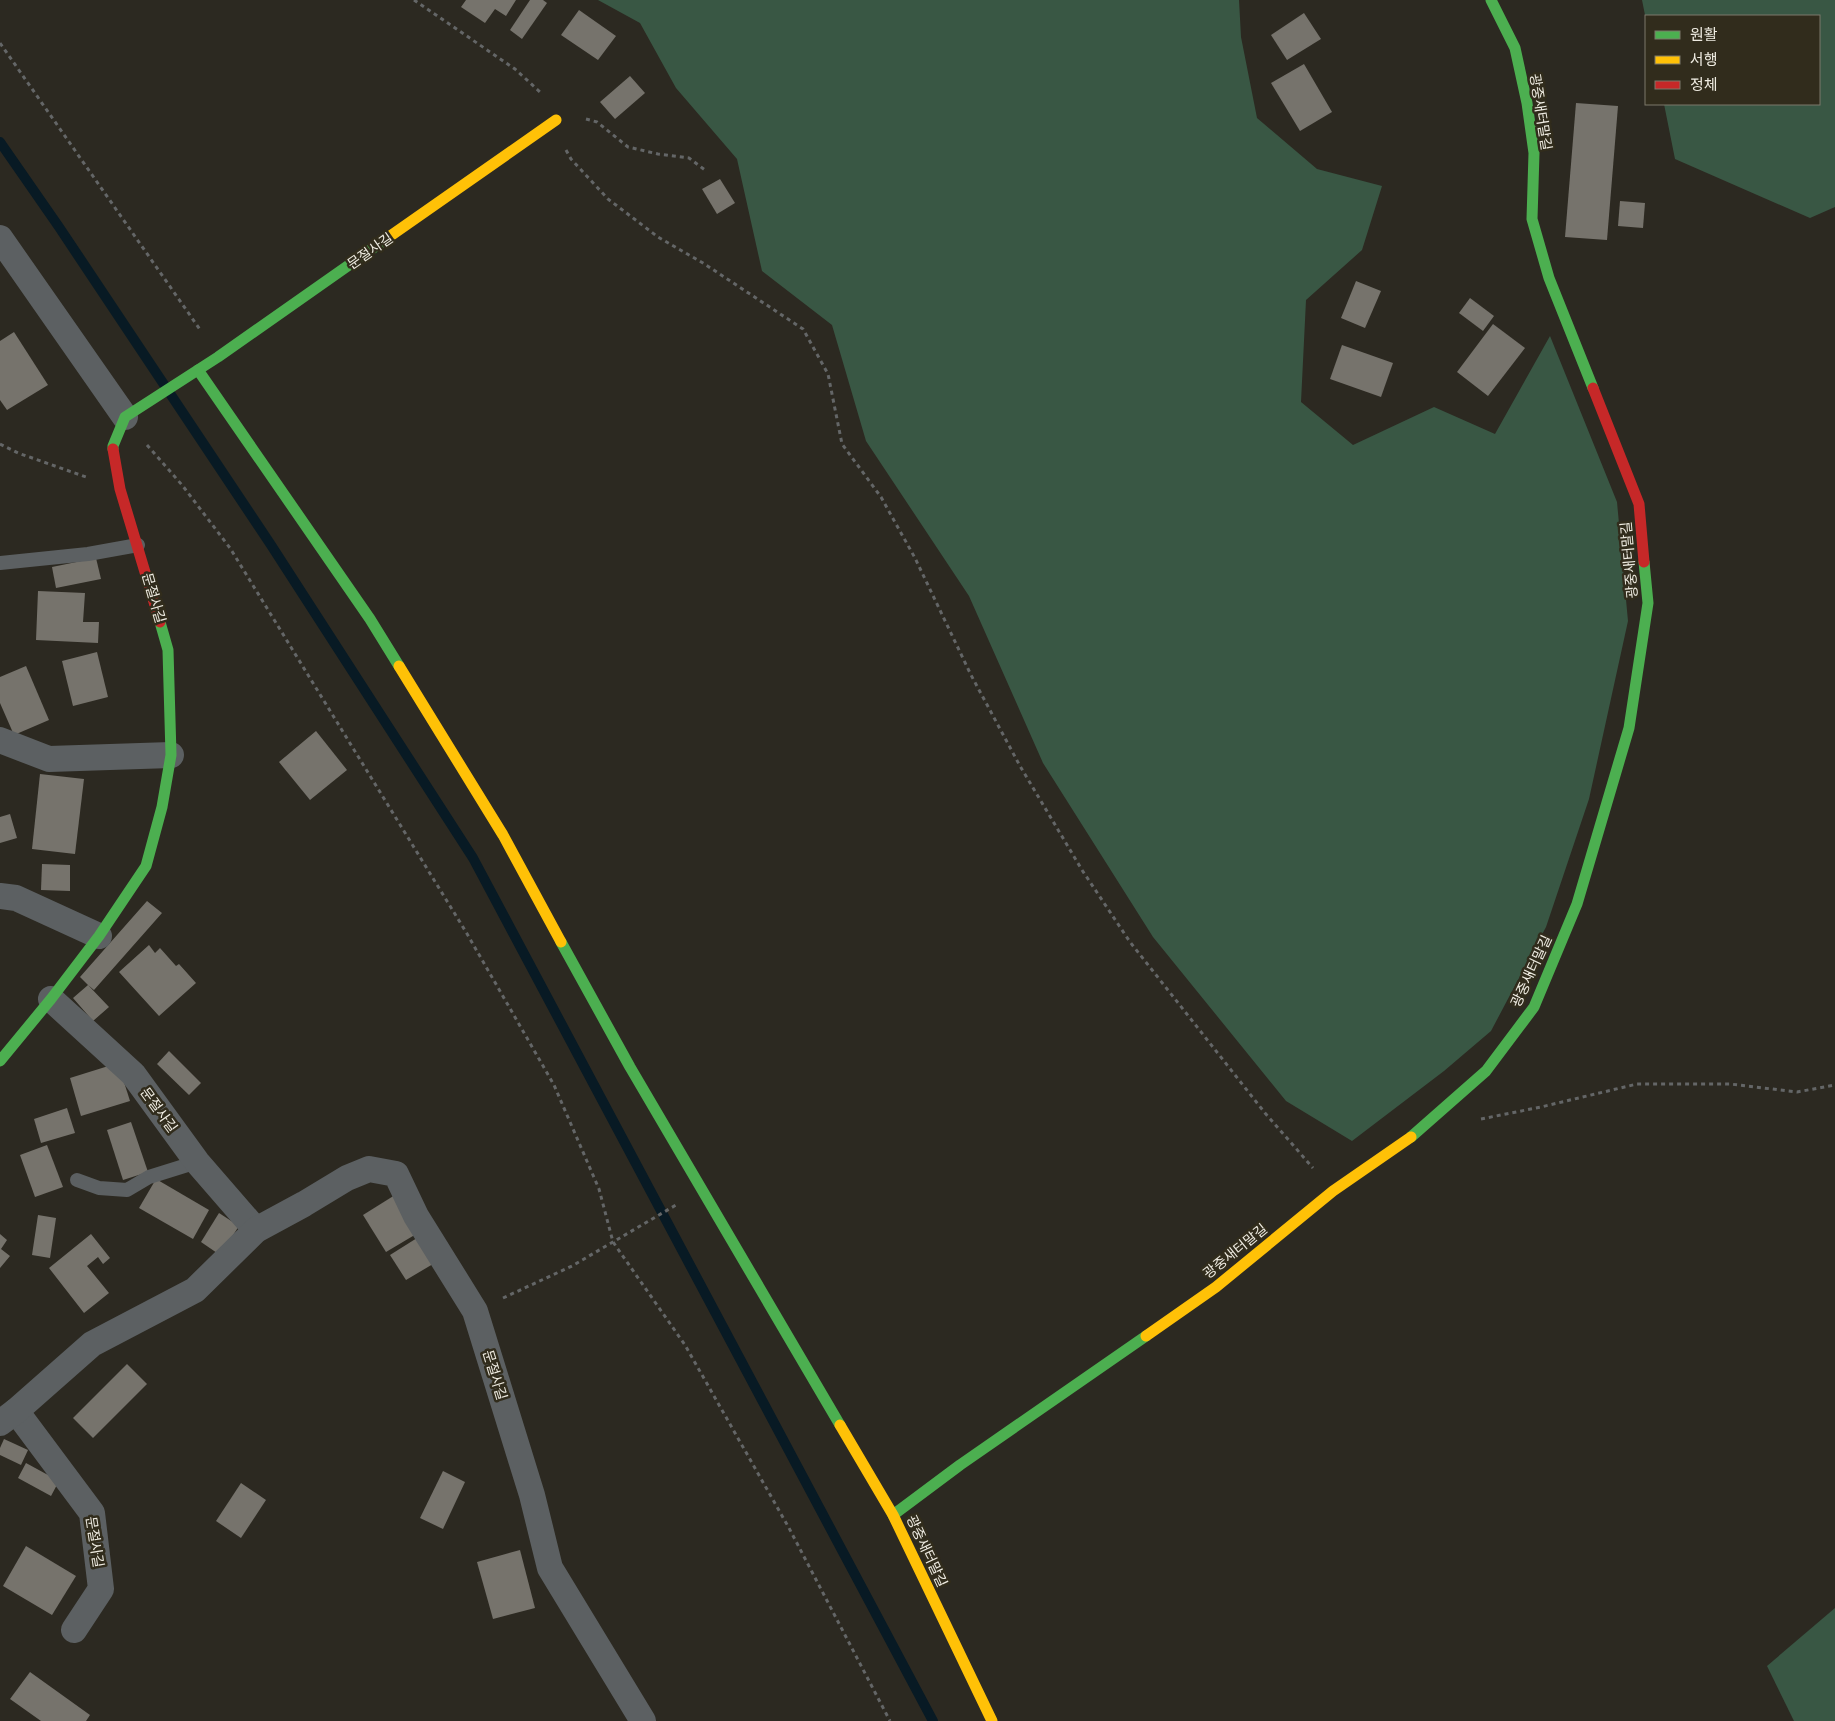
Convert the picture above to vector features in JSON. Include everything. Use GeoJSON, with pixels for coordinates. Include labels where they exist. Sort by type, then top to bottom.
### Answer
{"type":"FeatureCollection","features":[{"type":"Feature","properties":{"kind":"street","name":"광중새터말길"},"geometry":{"type":"LineString","coordinates":[[992,1721],[894,1515],[960,1465],[1216,1287],[1333,1191],[1419,1130],[1486,1071],[1534,1007],[1577,904],[1629,728],[1648,604],[1639,504],[1549,278],[1532,219],[1534,153],[1515,48],[1491,0]]}},
{"type":"Feature","properties":{"kind":"street","name":"문절사길"},"geometry":{"type":"LineString","coordinates":[[0,1061],[52,999],[99,936],[146,866],[162,808],[171,755],[168,650],[151,587],[120,489],[113,446],[132,412],[218,356],[555,114]]}},
{"type":"Feature","properties":{"kind":"street"},"geometry":{"type":"LineString","coordinates":[[0,238],[132,412]]}},
{"type":"Feature","properties":{"kind":"street"},"geometry":{"type":"LineString","coordinates":[[198,370],[370,618],[503,835],[630,1067],[894,1515]]}},
{"type":"Feature","properties":{"kind":"street"},"geometry":{"type":"LineString","coordinates":[[0,740],[49,759],[171,755]]}},
{"type":"Feature","properties":{"kind":"street"},"geometry":{"type":"LineString","coordinates":[[0,896],[16,898],[99,936]]}},
{"type":"Feature","properties":{"kind":"street","name":"문절사길"},"geometry":{"type":"LineString","coordinates":[[52,999],[133,1074],[197,1162],[256,1230]]}},
{"type":"Feature","properties":{"kind":"street","name":"문절사길"},"geometry":{"type":"LineString","coordinates":[[74,1630],[101,1589],[92,1513],[8,1417],[92,1344],[195,1290],[256,1230],[347,1178],[369,1169],[396,1174],[416,1216],[475,1311],[532,1495],[550,1568],[643,1721]]}},
{"type":"Feature","properties":{"kind":"lane"},"geometry":{"type":"LineString","coordinates":[[0,563],[88,554],[138,544]]}},
{"type":"Feature","properties":{"kind":"lane"},"geometry":{"type":"LineString","coordinates":[[77,1180],[99,1188],[127,1190],[148,1177],[197,1162]]}},
{"type":"Feature","properties":{"kind":"path"},"geometry":{"type":"LineString","coordinates":[[414,0],[515,69],[532,83],[555,114],[556,129],[571,159],[608,199],[658,237],[703,263],[803,329],[828,374],[842,444],[881,497],[915,558],[980,692],[1020,766],[1082,870],[1130,942],[1174,1000],[1265,1113],[1333,1191]]}},
{"type":"Feature","properties":{"kind":"path"},"geometry":{"type":"LineString","coordinates":[[0,42],[218,356]]}},
{"type":"Feature","properties":{"kind":"path"},"geometry":{"type":"LineString","coordinates":[[555,114],[597,122],[628,147],[658,154],[689,158],[705,170]]}},
{"type":"Feature","properties":{"kind":"path"},"geometry":{"type":"LineString","coordinates":[[132,412],[182,485],[230,548],[466,932],[554,1085],[599,1188],[613,1242],[684,1345],[789,1528],[890,1721]]}},
{"type":"Feature","properties":{"kind":"path"},"geometry":{"type":"LineString","coordinates":[[0,444],[18,453],[120,489]]}},
{"type":"Feature","properties":{"kind":"path"},"geometry":{"type":"LineString","coordinates":[[1475,1120],[1541,1107],[1636,1084],[1730,1084],[1797,1092],[1835,1085]]}},
{"type":"Feature","properties":{"kind":"path"},"geometry":{"type":"LineString","coordinates":[[475,1311],[572,1266],[684,1201]]}},
{"type":"Feature","properties":{"kind":"green space"},"geometry":{"type":"Polygon","coordinates":[[[598,0],[1239,0],[1241,37],[1257,118],[1317,169],[1382,186],[1362,250],[1306,300],[1301,402],[1353,445],[1434,407],[1495,434],[1550,336],[1617,502],[1628,621],[1589,799],[1546,927],[1491,1031],[1444,1071],[1352,1141],[1286,1101],[1153,937],[1043,763],[969,596],[866,441],[832,325],[762,271],[737,159],[676,88],[640,23],[598,0]]]}},
{"type":"Feature","properties":{"kind":"green space"},"geometry":{"type":"Polygon","coordinates":[[[1642,0],[1835,0],[1835,207],[1810,218],[1675,159],[1664,105],[1820,105],[1820,15],[1645,15],[1642,0]]]}},
{"type":"Feature","properties":{"kind":"green space"},"geometry":{"type":"Polygon","coordinates":[[[1835,1608],[1835,1721],[1794,1721],[1767,1666],[1835,1608]]]}},
{"type":"Feature","properties":{"kind":"building"},"geometry":{"type":"Polygon","coordinates":[[[466,0],[516,0],[506,16],[495,9],[485,23],[461,7],[466,0]]]}},
{"type":"Feature","properties":{"kind":"building"},"geometry":{"type":"Polygon","coordinates":[[[530,0],[543,0],[547,3],[522,39],[510,30],[530,0]]]}},
{"type":"Feature","properties":{"kind":"building"},"geometry":{"type":"Polygon","coordinates":[[[579,10],[616,36],[598,60],[561,35],[579,10]]]}},
{"type":"Feature","properties":{"kind":"building"},"geometry":{"type":"Polygon","coordinates":[[[1304,13],[1321,39],[1287,60],[1271,35],[1304,13]]]}},
{"type":"Feature","properties":{"kind":"building"},"geometry":{"type":"Polygon","coordinates":[[[1304,64],[1332,112],[1300,131],[1271,83],[1304,64]]]}},
{"type":"Feature","properties":{"kind":"building"},"geometry":{"type":"Polygon","coordinates":[[[630,76],[645,93],[615,119],[600,102],[630,76]]]}},
{"type":"Feature","properties":{"kind":"building"},"geometry":{"type":"Polygon","coordinates":[[[1576,103],[1618,106],[1607,240],[1565,237],[1576,103]]]}},
{"type":"Feature","properties":{"kind":"building"},"geometry":{"type":"Polygon","coordinates":[[[720,179],[735,203],[717,214],[702,189],[720,179]]]}},
{"type":"Feature","properties":{"kind":"building"},"geometry":{"type":"Polygon","coordinates":[[[1620,201],[1645,203],[1643,228],[1618,226],[1620,201]]]}},
{"type":"Feature","properties":{"kind":"building"},"geometry":{"type":"Polygon","coordinates":[[[1356,281],[1381,291],[1365,328],[1341,318],[1356,281]]]}},
{"type":"Feature","properties":{"kind":"building"},"geometry":{"type":"Polygon","coordinates":[[[1470,298],[1494,316],[1483,331],[1459,313],[1470,298]]]}},
{"type":"Feature","properties":{"kind":"building"},"geometry":{"type":"Polygon","coordinates":[[[1493,324],[1525,348],[1488,396],[1457,372],[1493,324]]]}},
{"type":"Feature","properties":{"kind":"building"},"geometry":{"type":"Polygon","coordinates":[[[14,332],[48,385],[7,410],[0,400],[0,341],[14,332]]]}},
{"type":"Feature","properties":{"kind":"building"},"geometry":{"type":"Polygon","coordinates":[[[1342,345],[1393,363],[1381,397],[1330,379],[1342,345]]]}},
{"type":"Feature","properties":{"kind":"building"},"geometry":{"type":"Polygon","coordinates":[[[96,558],[101,579],[56,588],[52,567],[96,558]]]}},
{"type":"Feature","properties":{"kind":"building"},"geometry":{"type":"Polygon","coordinates":[[[38,591],[85,593],[83,622],[99,622],[98,643],[36,640],[38,591]]]}},
{"type":"Feature","properties":{"kind":"building"},"geometry":{"type":"Polygon","coordinates":[[[97,652],[108,697],[73,706],[62,661],[97,652]]]}},
{"type":"Feature","properties":{"kind":"building"},"geometry":{"type":"Polygon","coordinates":[[[26,666],[49,720],[14,735],[0,703],[0,677],[26,666]]]}},
{"type":"Feature","properties":{"kind":"building"},"geometry":{"type":"Polygon","coordinates":[[[316,731],[347,770],[310,800],[279,762],[316,731]]]}},
{"type":"Feature","properties":{"kind":"building"},"geometry":{"type":"Polygon","coordinates":[[[40,774],[84,779],[75,854],[32,849],[40,774]]]}},
{"type":"Feature","properties":{"kind":"building"},"geometry":{"type":"Polygon","coordinates":[[[10,814],[17,838],[0,843],[0,817],[10,814]]]}},
{"type":"Feature","properties":{"kind":"building"},"geometry":{"type":"Polygon","coordinates":[[[42,864],[70,865],[70,891],[41,890],[42,864]]]}},
{"type":"Feature","properties":{"kind":"building"},"geometry":{"type":"Polygon","coordinates":[[[147,901],[162,913],[94,990],[80,977],[147,901]]]}},
{"type":"Feature","properties":{"kind":"building"},"geometry":{"type":"Polygon","coordinates":[[[149,945],[155,953],[160,948],[176,966],[179,964],[196,983],[159,1016],[119,972],[149,945]]]}},
{"type":"Feature","properties":{"kind":"building"},"geometry":{"type":"Polygon","coordinates":[[[88,985],[109,1007],[93,1021],[73,998],[88,985]]]}},
{"type":"Feature","properties":{"kind":"building"},"geometry":{"type":"Polygon","coordinates":[[[169,1051],[201,1083],[189,1095],[157,1064],[169,1051]]]}},
{"type":"Feature","properties":{"kind":"building"},"geometry":{"type":"Polygon","coordinates":[[[118,1063],[130,1101],[81,1116],[70,1078],[118,1063]]]}},
{"type":"Feature","properties":{"kind":"building"},"geometry":{"type":"Polygon","coordinates":[[[67,1108],[75,1133],[41,1143],[34,1119],[67,1108]]]}},
{"type":"Feature","properties":{"kind":"building"},"geometry":{"type":"Polygon","coordinates":[[[131,1122],[148,1172],[123,1180],[107,1130],[131,1122]]]}},
{"type":"Feature","properties":{"kind":"building"},"geometry":{"type":"Polygon","coordinates":[[[47,1145],[63,1187],[35,1197],[20,1155],[47,1145]]]}},
{"type":"Feature","properties":{"kind":"building"},"geometry":{"type":"Polygon","coordinates":[[[156,1179],[209,1210],[193,1239],[139,1208],[156,1179]]]}},
{"type":"Feature","properties":{"kind":"building"},"geometry":{"type":"Polygon","coordinates":[[[395,1195],[418,1233],[386,1252],[363,1215],[395,1195]]]}},
{"type":"Feature","properties":{"kind":"building"},"geometry":{"type":"Polygon","coordinates":[[[219,1213],[239,1226],[220,1255],[201,1242],[219,1213]]]}},
{"type":"Feature","properties":{"kind":"building"},"geometry":{"type":"Polygon","coordinates":[[[38,1215],[56,1218],[50,1258],[32,1255],[38,1215]]]}},
{"type":"Feature","properties":{"kind":"building"},"geometry":{"type":"Polygon","coordinates":[[[0,1234],[7,1240],[1,1249],[10,1256],[0,1268],[0,1234]]]}},
{"type":"Feature","properties":{"kind":"building"},"geometry":{"type":"Polygon","coordinates":[[[91,1234],[110,1258],[103,1264],[98,1257],[87,1266],[109,1293],[84,1313],[49,1268],[91,1234]]]}},
{"type":"Feature","properties":{"kind":"building"},"geometry":{"type":"Polygon","coordinates":[[[417,1238],[433,1264],[406,1280],[390,1255],[417,1238]]]}},
{"type":"Feature","properties":{"kind":"building"},"geometry":{"type":"Polygon","coordinates":[[[127,1364],[147,1384],[93,1438],[73,1418],[127,1364]]]}},
{"type":"Feature","properties":{"kind":"building"},"geometry":{"type":"Polygon","coordinates":[[[4,1439],[28,1450],[21,1465],[0,1455],[0,1448],[4,1439]]]}},
{"type":"Feature","properties":{"kind":"building"},"geometry":{"type":"Polygon","coordinates":[[[26,1463],[59,1481],[51,1496],[18,1478],[26,1463]]]}},
{"type":"Feature","properties":{"kind":"building"},"geometry":{"type":"Polygon","coordinates":[[[443,1471],[465,1482],[443,1529],[420,1518],[443,1471]]]}},
{"type":"Feature","properties":{"kind":"building"},"geometry":{"type":"Polygon","coordinates":[[[241,1483],[266,1500],[241,1538],[216,1521],[241,1483]]]}},
{"type":"Feature","properties":{"kind":"building"},"geometry":{"type":"Polygon","coordinates":[[[26,1546],[76,1576],[52,1615],[3,1586],[26,1546]]]}},
{"type":"Feature","properties":{"kind":"building"},"geometry":{"type":"Polygon","coordinates":[[[520,1550],[535,1608],[493,1619],[477,1562],[520,1550]]]}},
{"type":"Feature","properties":{"kind":"building"},"geometry":{"type":"Polygon","coordinates":[[[30,1672],[90,1715],[86,1721],[41,1721],[10,1699],[30,1672]]]}},
{"type":"Feature","properties":{"kind":"waterway"},"geometry":{"type":"LineString","coordinates":[[0,142],[59,227],[271,545],[473,858],[933,1721]]}},
{"type":"Feature","properties":{"kind":"traffic: fast"},"geometry":{"type":"LineString","coordinates":[[1491,0],[1515,48],[1527,103],[1534,153],[1532,219],[1549,278],[1593,388]]}},
{"type":"Feature","properties":{"kind":"traffic: fast"},"geometry":{"type":"LineString","coordinates":[[113,449],[125,417],[218,357],[386,239]]}},
{"type":"Feature","properties":{"kind":"traffic: fast"},"geometry":{"type":"LineString","coordinates":[[198,370],[370,619],[399,666]]}},
{"type":"Feature","properties":{"kind":"traffic: fast"},"geometry":{"type":"LineString","coordinates":[[1411,1137],[1486,1071],[1534,1007],[1577,904],[1629,728],[1648,603],[1644,562]]}},
{"type":"Feature","properties":{"kind":"traffic: fast"},"geometry":{"type":"LineString","coordinates":[[0,1061],[99,936],[146,866],[162,807],[171,755],[168,650],[160,622]]}},
{"type":"Feature","properties":{"kind":"traffic: fast"},"geometry":{"type":"LineString","coordinates":[[561,942],[630,1067],[840,1425]]}},
{"type":"Feature","properties":{"kind":"traffic: fast"},"geometry":{"type":"LineString","coordinates":[[893,1515],[960,1465],[1146,1336]]}},
{"type":"Feature","properties":{"kind":"traffic: slow"},"geometry":{"type":"LineString","coordinates":[[386,239],[556,120]]}},
{"type":"Feature","properties":{"kind":"traffic: slow"},"geometry":{"type":"LineString","coordinates":[[399,666],[503,835],[561,942]]}},
{"type":"Feature","properties":{"kind":"traffic: slow"},"geometry":{"type":"LineString","coordinates":[[1146,1336],[1216,1287],[1333,1191],[1411,1137]]}},
{"type":"Feature","properties":{"kind":"traffic: slow"},"geometry":{"type":"LineString","coordinates":[[840,1425],[893,1515],[992,1721]]}},
{"type":"Feature","properties":{"kind":"traffic: jam"},"geometry":{"type":"LineString","coordinates":[[1593,388],[1639,504],[1644,562]]}},
{"type":"Feature","properties":{"kind":"traffic: jam"},"geometry":{"type":"LineString","coordinates":[[113,449],[120,489],[160,622]]}}]}
